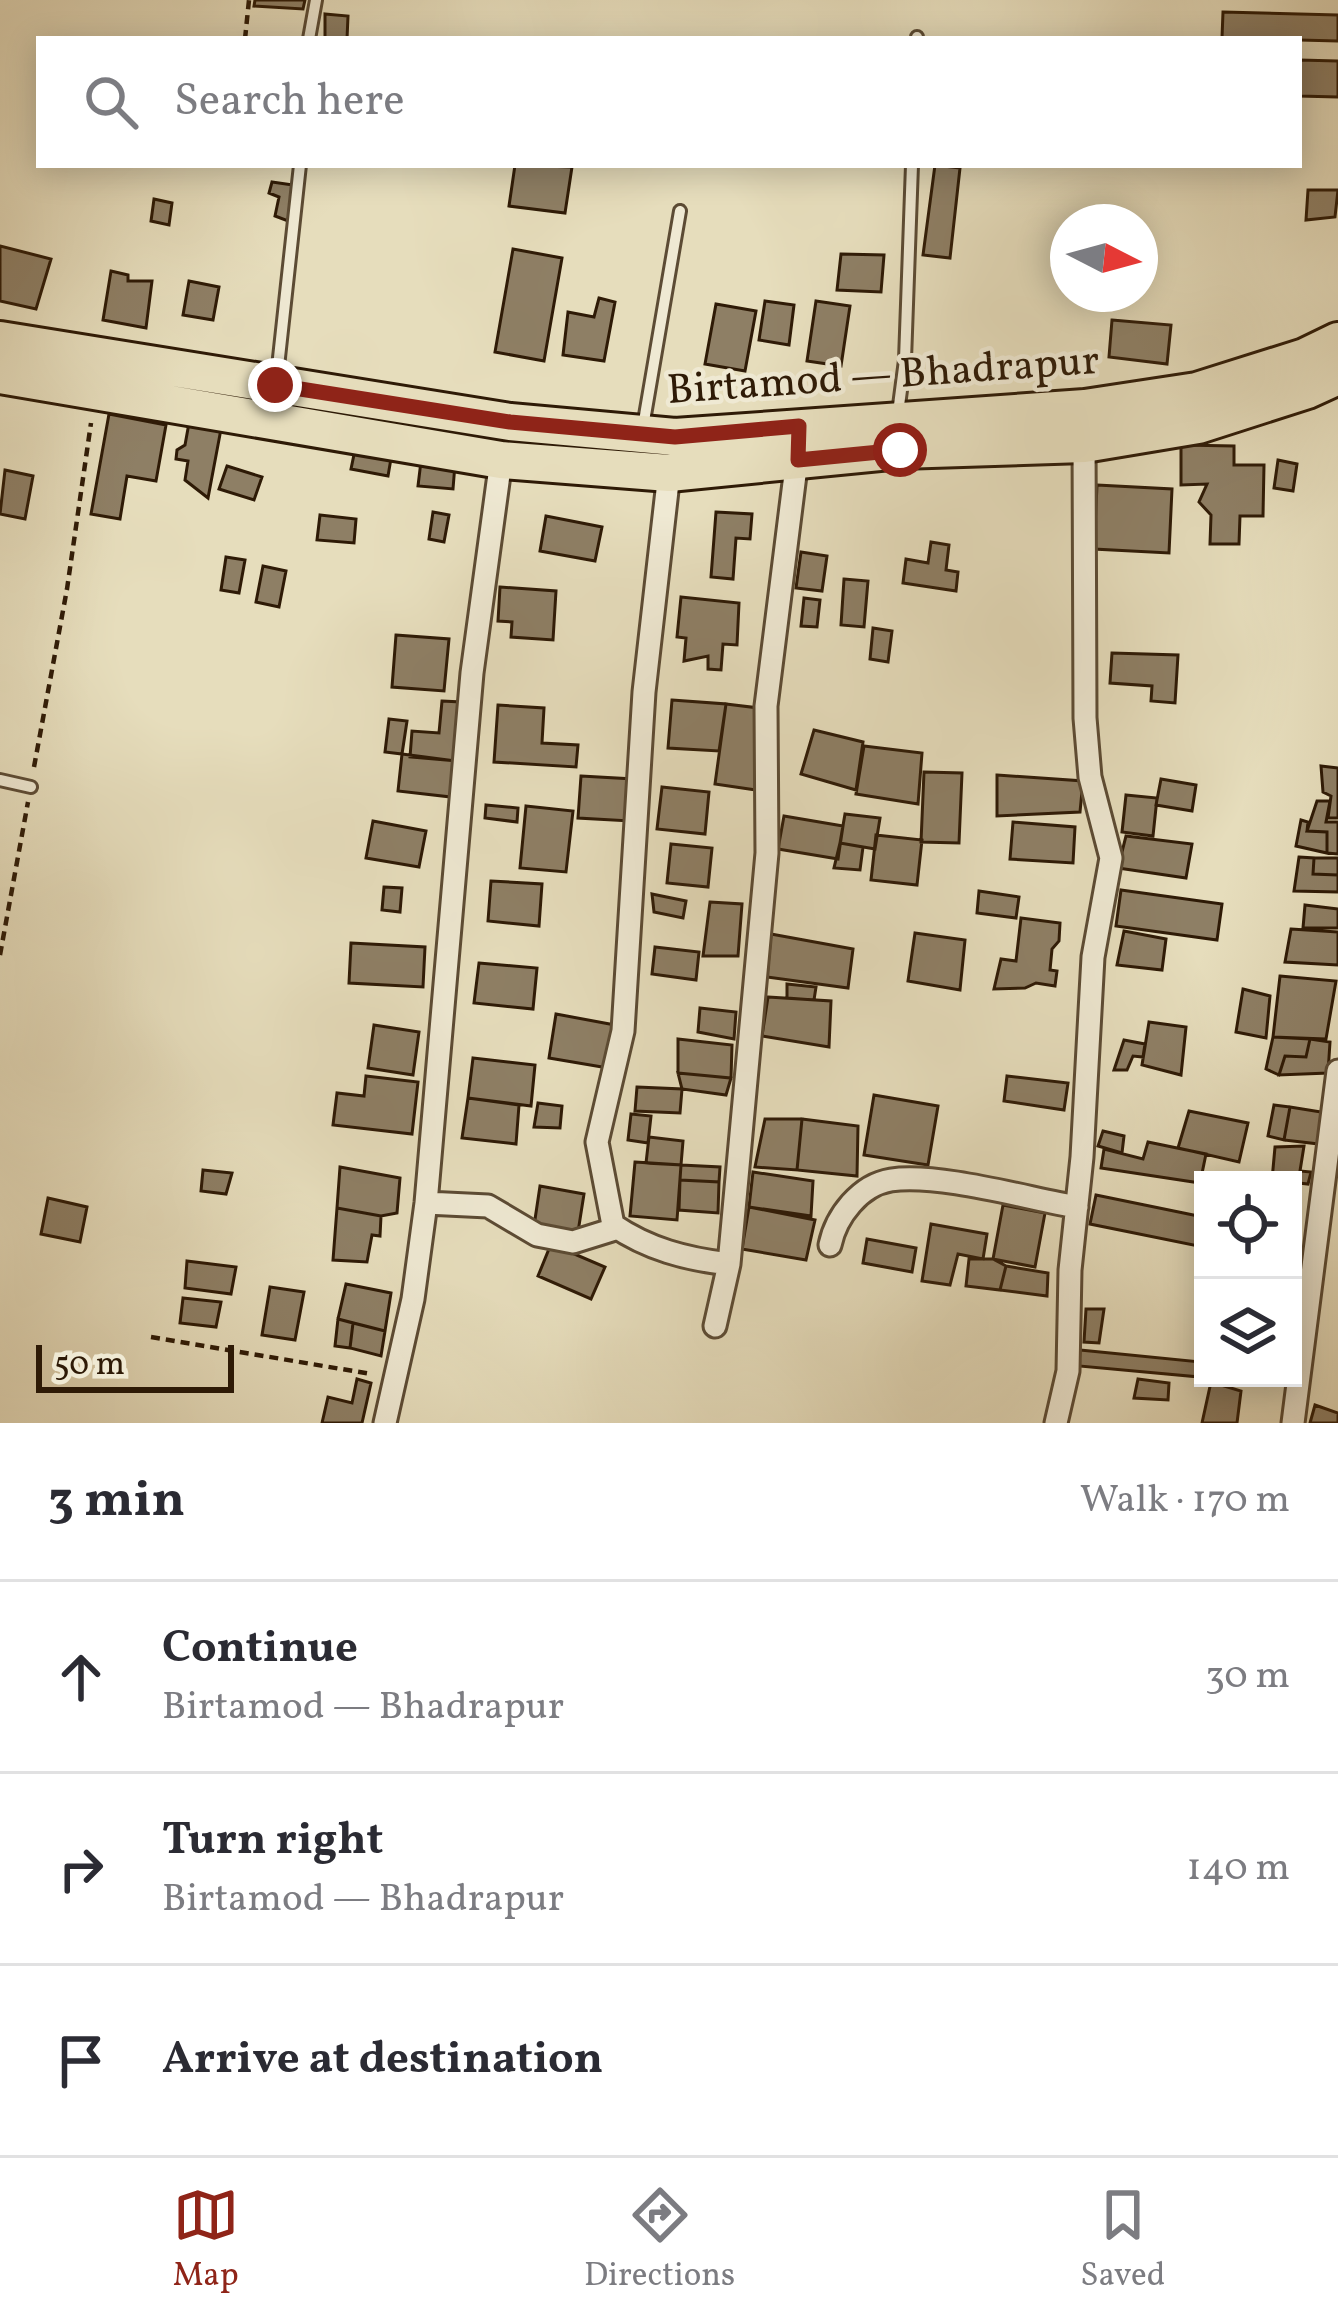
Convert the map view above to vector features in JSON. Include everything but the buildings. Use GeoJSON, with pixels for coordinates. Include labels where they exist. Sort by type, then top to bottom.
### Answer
{"type":"FeatureCollection","features":[{"type":"Feature","properties":{"kind":"main road","name":"Birtamod — Bhadrapur"},"geometry":{"type":"LineString","coordinates":[[0,340],[540,424],[900,450],[1084,426],[1305,357],[1338,341]]}},
{"type":"Feature","properties":{"kind":"main road","name":"Birtamod — Bhadrapur"},"geometry":{"type":"LineString","coordinates":[[0,375],[501,460],[669,473],[898,420],[1198,425],[1338,376]]}},
{"type":"Feature","properties":{"kind":"main road"},"geometry":{"type":"LineString","coordinates":[[538,463],[540,424]]}},
{"type":"Feature","properties":{"kind":"street"},"geometry":{"type":"LineString","coordinates":[[1056,1423],[1069,1371],[1070,1270],[1093,957],[1111,858],[1090,777],[1085,718],[1084,426]]}},
{"type":"Feature","properties":{"kind":"street"},"geometry":{"type":"LineString","coordinates":[[715,1326],[729,1264],[767,853],[766,706],[798,443]]}},
{"type":"Feature","properties":{"kind":"street"},"geometry":{"type":"LineString","coordinates":[[385,1423],[413,1300],[426,1203],[472,673],[501,460]]}},
{"type":"Feature","properties":{"kind":"street"},"geometry":{"type":"LineString","coordinates":[[669,473],[644,692],[623,1031],[597,1142],[613,1225],[640,1244],[729,1264]]}},
{"type":"Feature","properties":{"kind":"street"},"geometry":{"type":"LineString","coordinates":[[1293,1423],[1338,1071]]}},
{"type":"Feature","properties":{"kind":"street"},"geometry":{"type":"LineString","coordinates":[[830,1245],[857,1194],[889,1180],[940,1182],[1077,1207]]}},
{"type":"Feature","properties":{"kind":"street"},"geometry":{"type":"LineString","coordinates":[[426,1203],[488,1206],[536,1235],[573,1242],[619,1228]]}},
{"type":"Feature","properties":{"kind":"lane"},"geometry":{"type":"LineString","coordinates":[[310,36],[316,0]]}},
{"type":"Feature","properties":{"kind":"lane"},"geometry":{"type":"LineString","coordinates":[[275,385],[300,168]]}},
{"type":"Feature","properties":{"kind":"lane"},"geometry":{"type":"LineString","coordinates":[[898,420],[905,361],[912,168]]}},
{"type":"Feature","properties":{"kind":"lane"},"geometry":{"type":"LineString","coordinates":[[642,434],[680,211]]}},
{"type":"Feature","properties":{"kind":"lane"},"geometry":{"type":"LineString","coordinates":[[0,780],[31,787]]}},
{"type":"Feature","properties":{"kind":"path"},"geometry":{"type":"LineString","coordinates":[[245,36],[249,0]]}},
{"type":"Feature","properties":{"kind":"path"},"geometry":{"type":"LineString","coordinates":[[0,955],[67,589],[96,394]]}},
{"type":"Feature","properties":{"kind":"path"},"geometry":{"type":"LineString","coordinates":[[151,1337],[394,1378]]}},
{"type":"Feature","properties":{"kind":"route"},"geometry":{"type":"LineString","coordinates":[[275,385],[510,422],[675,437],[799,426],[798,460],[900,450]]}}]}
